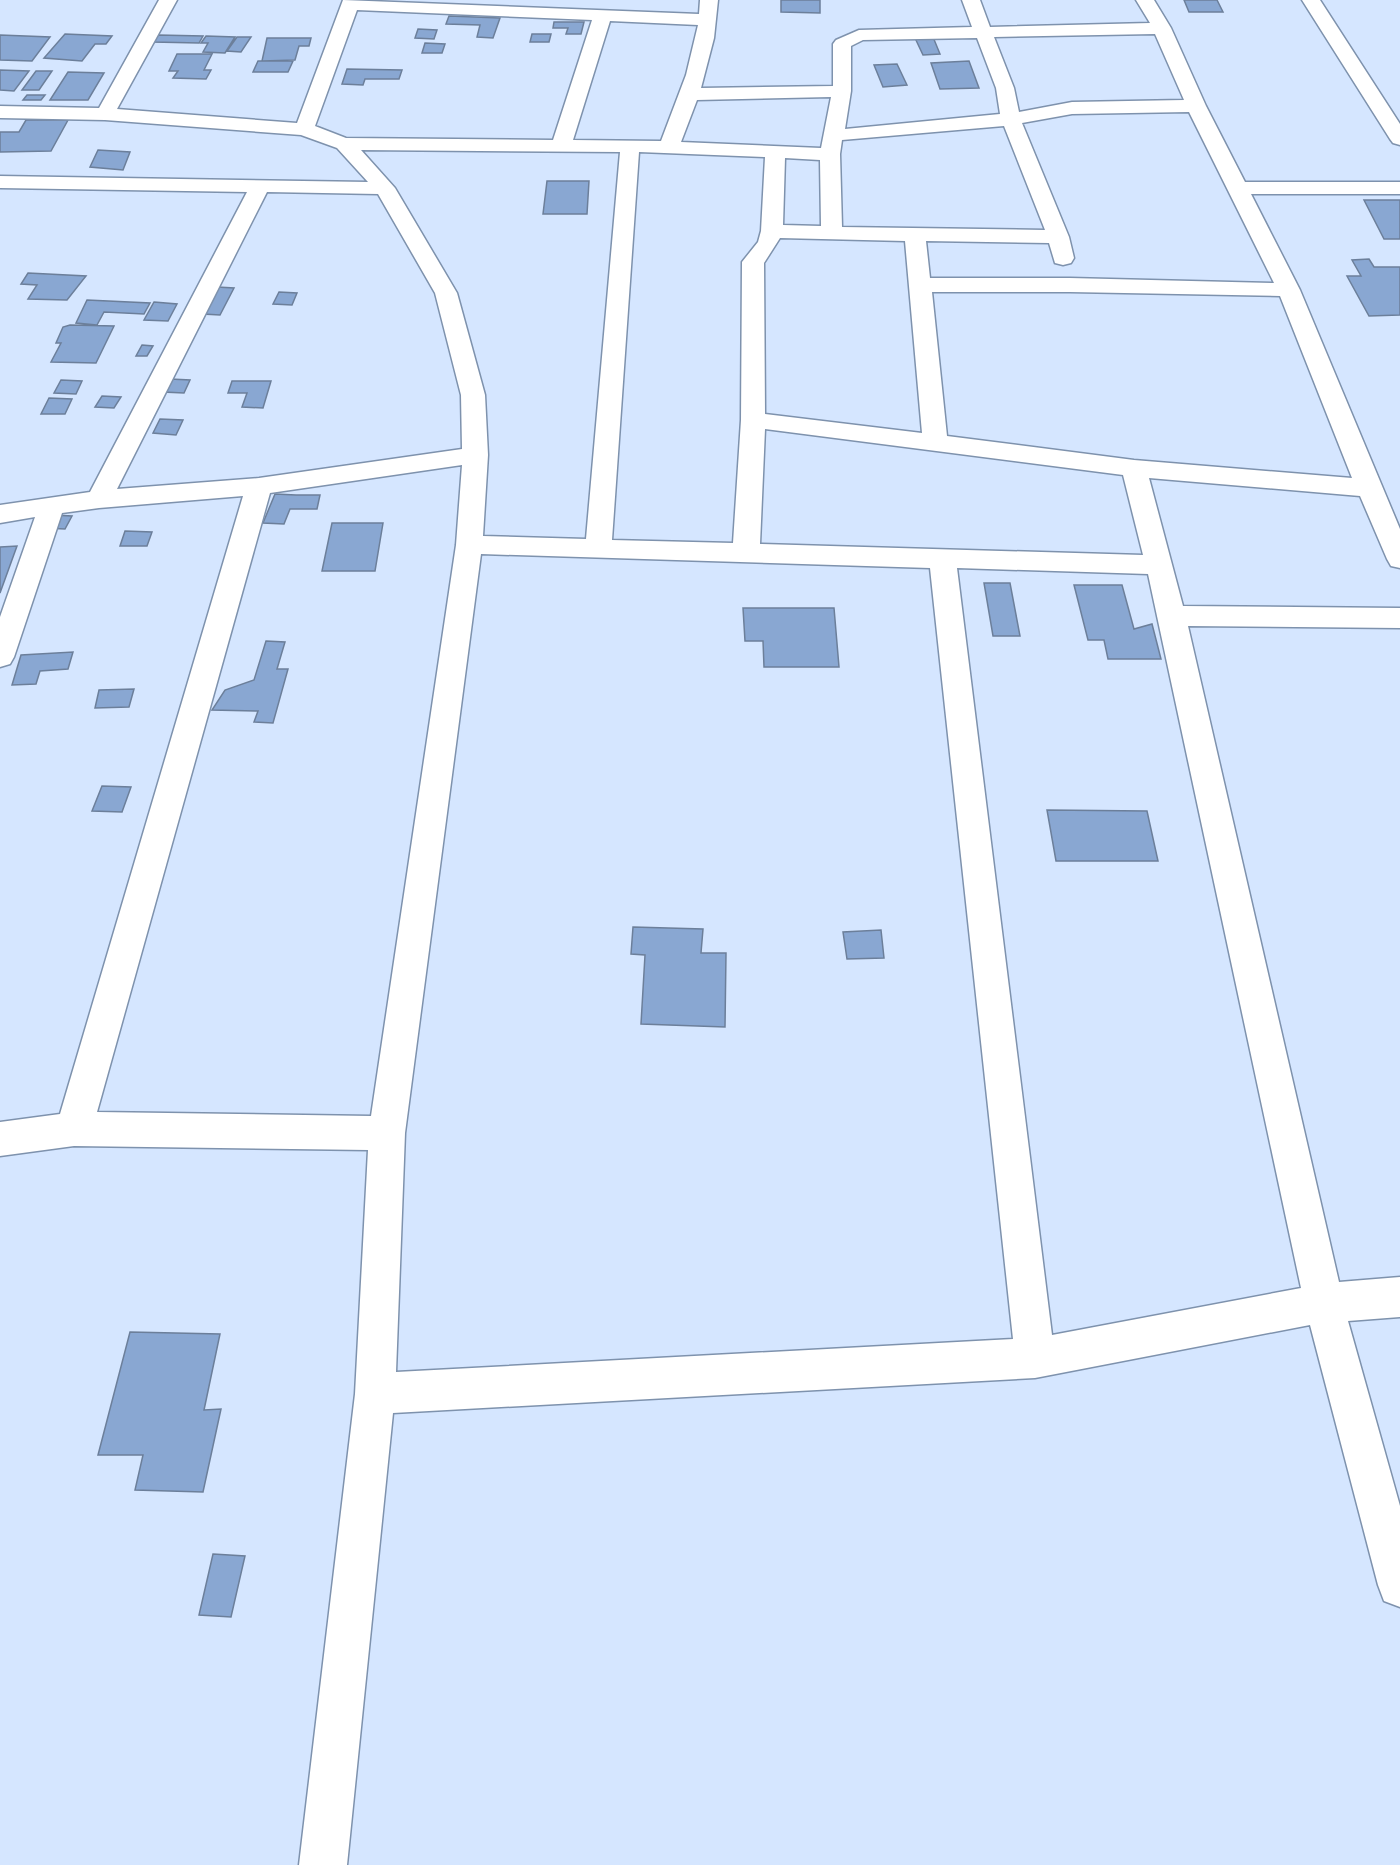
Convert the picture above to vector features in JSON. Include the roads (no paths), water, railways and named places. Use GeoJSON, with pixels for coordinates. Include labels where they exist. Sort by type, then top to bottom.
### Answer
{"type":"FeatureCollection","features":[{"type":"Feature","properties":{"kind":"street"},"geometry":{"type":"LineString","coordinates":[[105,114],[168,0]]}},
{"type":"Feature","properties":{"kind":"street"},"geometry":{"type":"LineString","coordinates":[[669,147],[691,94],[708,20],[709,0]]}},
{"type":"Feature","properties":{"kind":"street"},"geometry":{"type":"LineString","coordinates":[[971,0],[1005,88],[1011,119],[1058,237],[1070,285]]}},
{"type":"Feature","properties":{"kind":"street"},"geometry":{"type":"LineString","coordinates":[[1145,0],[1162,28],[1196,106],[1289,290],[1400,559]]}},
{"type":"Feature","properties":{"kind":"street"},"geometry":{"type":"LineString","coordinates":[[1311,0],[1400,139]]}},
{"type":"Feature","properties":{"kind":"street"},"geometry":{"type":"LineString","coordinates":[[304,129],[351,2],[474,4],[603,15],[708,20]]}},
{"type":"Feature","properties":{"kind":"street"},"geometry":{"type":"LineString","coordinates":[[561,146],[603,15]]}},
{"type":"Feature","properties":{"kind":"street"},"geometry":{"type":"LineString","coordinates":[[832,233],[831,145],[842,91],[842,44],[850,38],[859,34],[983,30],[1162,28]]}},
{"type":"Feature","properties":{"kind":"street"},"geometry":{"type":"LineString","coordinates":[[691,94],[842,91]]}},
{"type":"Feature","properties":{"kind":"street"},"geometry":{"type":"LineString","coordinates":[[0,112],[105,114],[304,129],[344,144],[630,146],[774,152],[831,145],[876,133],[1011,119],[1072,108],[1196,106]]}},
{"type":"Feature","properties":{"kind":"street"},"geometry":{"type":"LineString","coordinates":[[323,1865],[375,1394],[387,1133],[469,545],[475,456],[473,394],[446,293],[385,188],[344,144]]}},
{"type":"Feature","properties":{"kind":"street"},"geometry":{"type":"LineString","coordinates":[[598,549],[630,146]]}},
{"type":"Feature","properties":{"kind":"street"},"geometry":{"type":"LineString","coordinates":[[746,553],[753,420],[753,262],[768,243],[772,231],[774,152]]}},
{"type":"Feature","properties":{"kind":"street"},"geometry":{"type":"LineString","coordinates":[[3,188],[260,186],[385,188]]}},
{"type":"Feature","properties":{"kind":"street"},"geometry":{"type":"LineString","coordinates":[[99,499],[260,186]]}},
{"type":"Feature","properties":{"kind":"street"},"geometry":{"type":"LineString","coordinates":[[1239,188],[1400,188]]}},
{"type":"Feature","properties":{"kind":"street"},"geometry":{"type":"LineString","coordinates":[[772,231],[1058,237]]}},
{"type":"Feature","properties":{"kind":"street"},"geometry":{"type":"LineString","coordinates":[[915,235],[935,443]]}},
{"type":"Feature","properties":{"kind":"street"},"geometry":{"type":"LineString","coordinates":[[920,285],[1070,285],[1289,290]]}},
{"type":"Feature","properties":{"kind":"street"},"geometry":{"type":"LineString","coordinates":[[753,420],[1134,468],[1369,488]]}},
{"type":"Feature","properties":{"kind":"street"},"geometry":{"type":"LineString","coordinates":[[0,514],[99,499],[259,486],[475,456]]}},
{"type":"Feature","properties":{"kind":"street"},"geometry":{"type":"LineString","coordinates":[[1134,468],[1172,616],[1324,1303],[1400,1585]]}},
{"type":"Feature","properties":{"kind":"street"},"geometry":{"type":"LineString","coordinates":[[74,1129],[259,486]]}},
{"type":"Feature","properties":{"kind":"street"},"geometry":{"type":"LineString","coordinates":[[0,657],[51,508]]}},
{"type":"Feature","properties":{"kind":"street"},"geometry":{"type":"LineString","coordinates":[[469,545],[1160,565]]}},
{"type":"Feature","properties":{"kind":"street"},"geometry":{"type":"LineString","coordinates":[[942,559],[1035,1358]]}},
{"type":"Feature","properties":{"kind":"street"},"geometry":{"type":"LineString","coordinates":[[1172,616],[1400,618]]}},
{"type":"Feature","properties":{"kind":"street"},"geometry":{"type":"LineString","coordinates":[[0,1139],[74,1129],[387,1133]]}},
{"type":"Feature","properties":{"kind":"street"},"geometry":{"type":"LineString","coordinates":[[375,1394],[1035,1358],[1324,1303],[1400,1297]]}}]}
